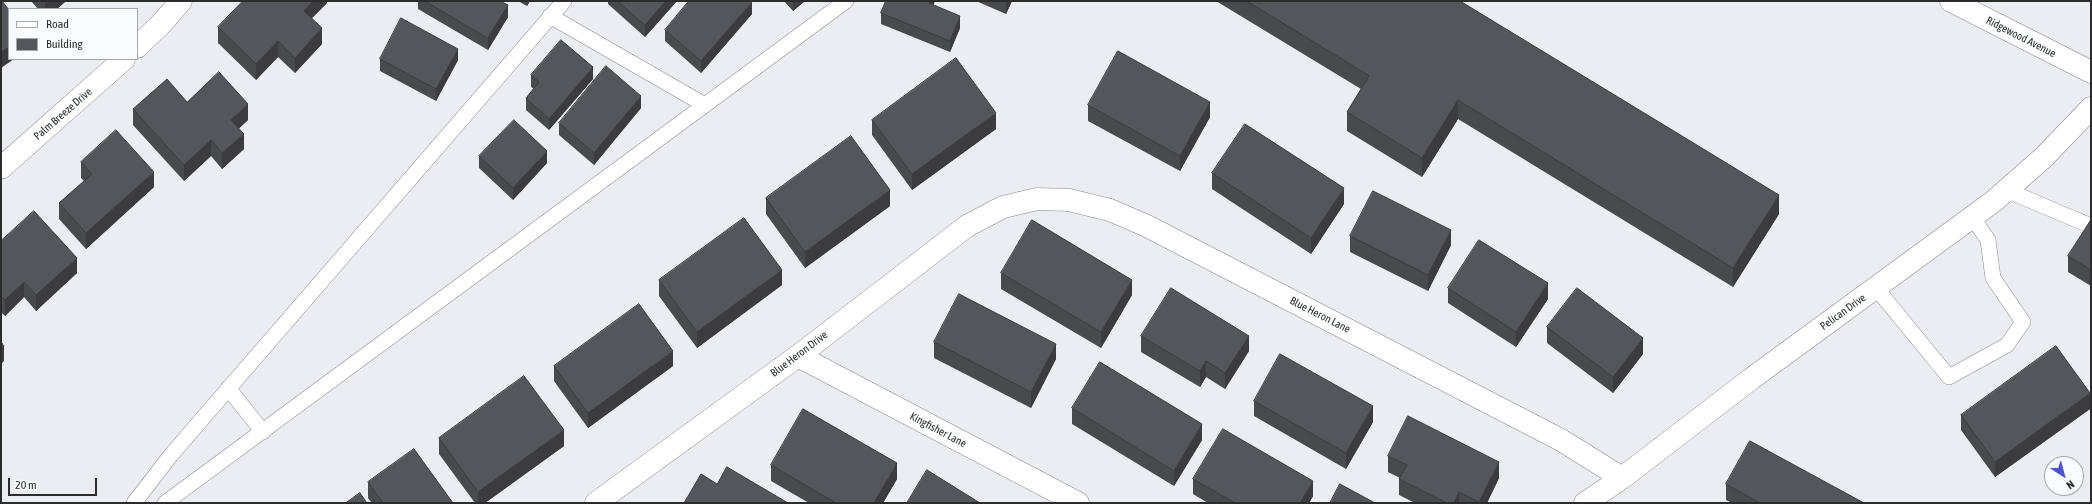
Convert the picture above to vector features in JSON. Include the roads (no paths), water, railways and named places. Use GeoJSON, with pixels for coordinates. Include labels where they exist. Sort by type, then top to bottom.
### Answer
{"type":"FeatureCollection","features":[{"type":"Feature","properties":{"kind":"street"},"geometry":{"type":"LineString","coordinates":[[138,46],[162,23],[181,1]]}},
{"type":"Feature","properties":{"kind":"street","name":"Ridgewood Avenue"},"geometry":{"type":"LineString","coordinates":[[1951,1],[2091,72]]}},
{"type":"Feature","properties":{"kind":"street","name":"Palm Breeze Drive"},"geometry":{"type":"LineString","coordinates":[[1,168],[123,60]]}},
{"type":"Feature","properties":{"kind":"street","name":"Pelican Drive"},"geometry":{"type":"LineString","coordinates":[[1585,503],[1622,478],[1972,217],[2044,157],[2091,108]]}},
{"type":"Feature","properties":{"kind":"street","name":"Blue Heron Lane"},"geometry":{"type":"LineString","coordinates":[[1004,207],[1037,198],[1069,200],[1110,210],[1147,226],[1561,440],[1622,478]]}},
{"type":"Feature","properties":{"kind":"street","name":"Blue Heron Drive"},"geometry":{"type":"LineString","coordinates":[[596,503],[798,356],[966,226],[1004,207]]}},
{"type":"Feature","properties":{"kind":"street","name":"Kingfisher Lane"},"geometry":{"type":"LineString","coordinates":[[798,356],[1078,503]]}},
{"type":"Feature","properties":{"kind":"lane"},"geometry":{"type":"LineString","coordinates":[[134,503],[171,455],[228,388],[564,1]]}},
{"type":"Feature","properties":{"kind":"lane"},"geometry":{"type":"LineString","coordinates":[[165,503],[846,1]]}},
{"type":"Feature","properties":{"kind":"lane"},"geometry":{"type":"LineString","coordinates":[[550,16],[705,105]]}},
{"type":"Feature","properties":{"kind":"lane"},"geometry":{"type":"LineString","coordinates":[[2006,190],[2091,226]]}},
{"type":"Feature","properties":{"kind":"lane"},"geometry":{"type":"LineString","coordinates":[[1876,288],[1949,377],[2007,345],[2023,322],[1993,278],[1988,240],[1972,217]]}},
{"type":"Feature","properties":{"kind":"lane"},"geometry":{"type":"LineString","coordinates":[[228,388],[263,432]]}}]}
